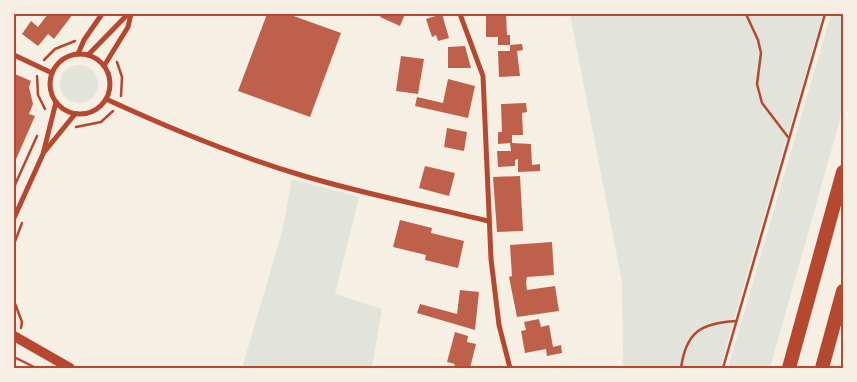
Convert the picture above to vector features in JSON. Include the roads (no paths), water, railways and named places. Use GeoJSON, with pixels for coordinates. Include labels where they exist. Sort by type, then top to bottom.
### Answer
{"type":"FeatureCollection","features":[{"type":"Feature","properties":{"kind":"highway"},"geometry":{"type":"LineString","coordinates":[[790,368],[843,172]]}},
{"type":"Feature","properties":{"kind":"highway"},"geometry":{"type":"LineString","coordinates":[[822,368],[843,290]]}},
{"type":"Feature","properties":{"kind":"main road"},"geometry":{"type":"LineString","coordinates":[[15,337],[70,368]]}},
{"type":"Feature","properties":{"kind":"street"},"geometry":{"type":"LineString","coordinates":[[78,54],[84,40],[102,14]]}},
{"type":"Feature","properties":{"kind":"street"},"geometry":{"type":"LineString","coordinates":[[104,66],[128,27],[130,14]]}},
{"type":"Feature","properties":{"kind":"street"},"geometry":{"type":"LineString","coordinates":[[88,56],[130,14]]}},
{"type":"Feature","properties":{"kind":"street"},"geometry":{"type":"LineString","coordinates":[[460,14],[483,76],[488,221],[499,325],[510,368]]}},
{"type":"Feature","properties":{"kind":"street"},"geometry":{"type":"LineString","coordinates":[[78,54],[88,56],[104,66],[110,82],[106,100],[93,112],[75,114],[68,112],[56,102],[50,88],[52,73],[62,60],[78,54]]}},
{"type":"Feature","properties":{"kind":"street"},"geometry":{"type":"LineString","coordinates":[[14,55],[52,73]]}},
{"type":"Feature","properties":{"kind":"street"},"geometry":{"type":"LineString","coordinates":[[106,100],[137,115],[242,156],[306,176],[488,221]]}},
{"type":"Feature","properties":{"kind":"street"},"geometry":{"type":"LineString","coordinates":[[14,218],[43,154],[56,102]]}},
{"type":"Feature","properties":{"kind":"street"},"geometry":{"type":"LineString","coordinates":[[43,154],[75,114]]}}]}
